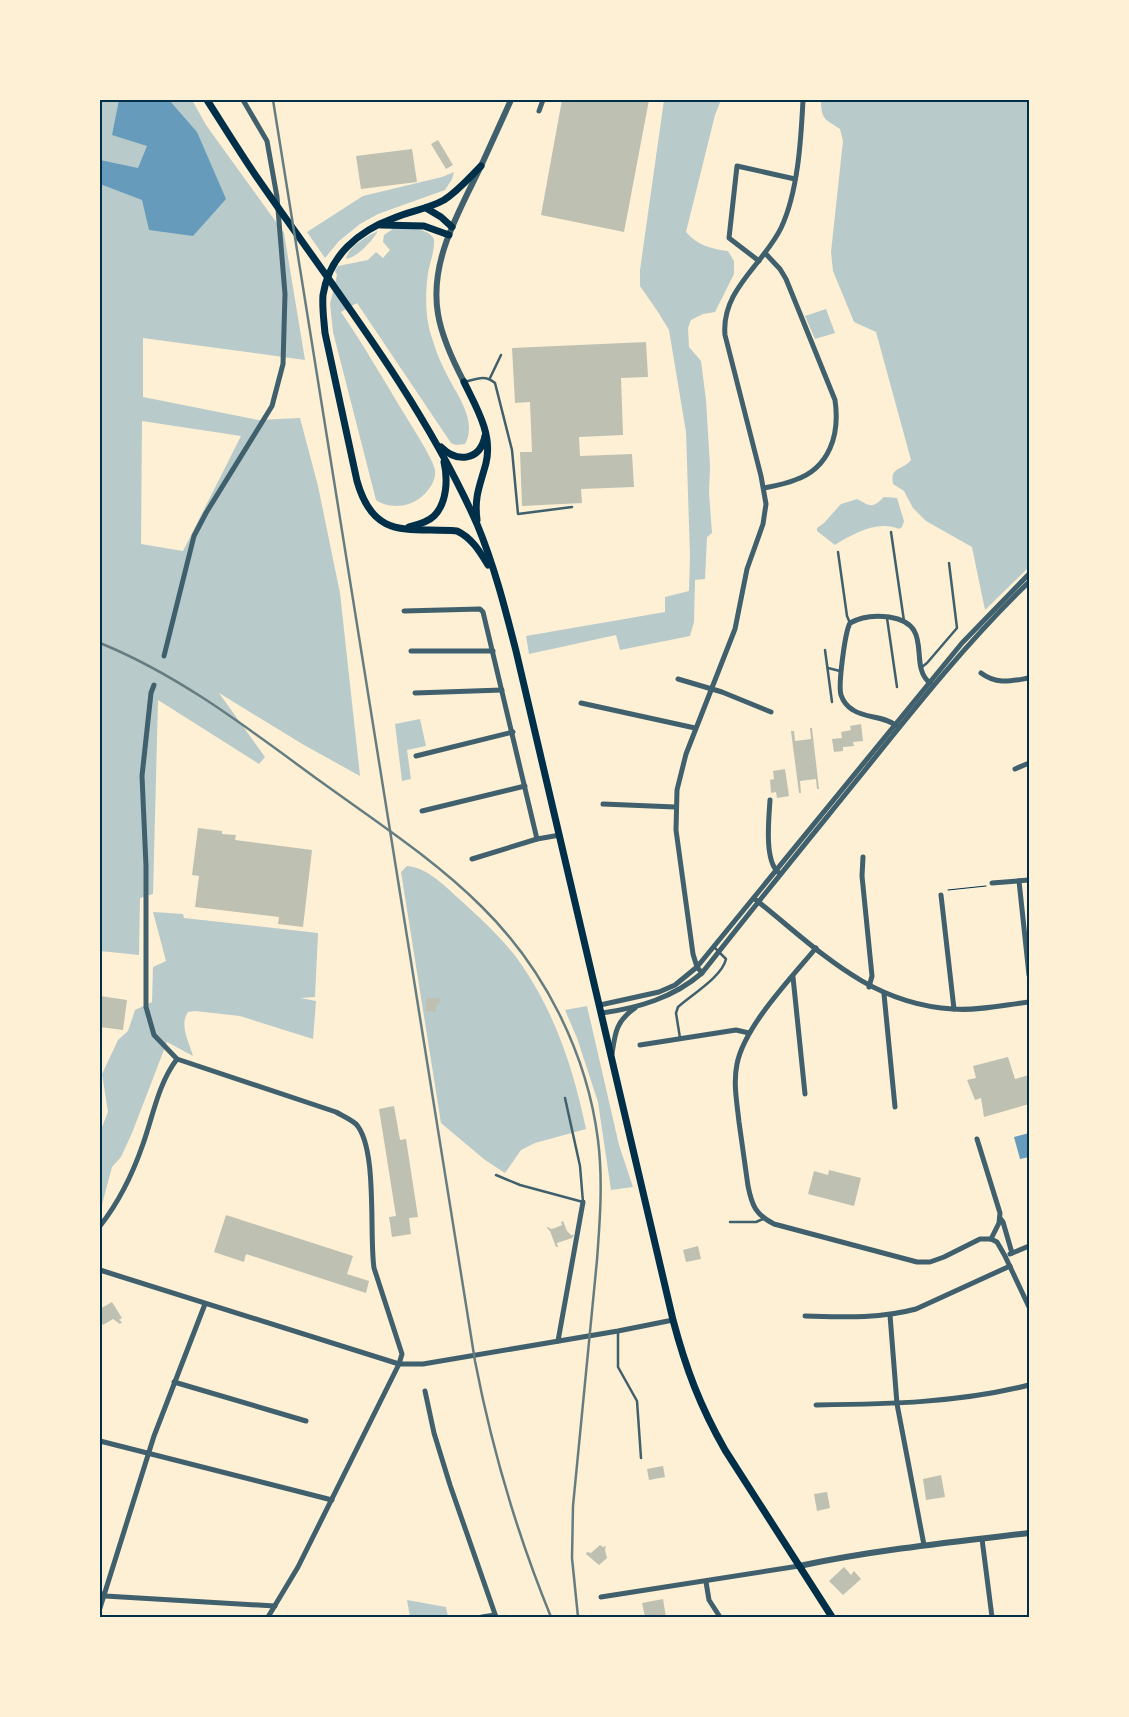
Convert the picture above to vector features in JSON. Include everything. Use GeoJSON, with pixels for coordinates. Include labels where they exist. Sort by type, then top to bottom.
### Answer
{"type":"FeatureCollection","features":[{"type":"Feature","properties":{"kind":"main road"},"geometry":{"type":"LineString","coordinates":[[207,100],[255,174],[356,317],[410,399],[435,440],[477,526],[500,591],[516,651],[673,1320],[688,1373],[724,1450],[832,1617]]}},
{"type":"Feature","properties":{"kind":"main road"},"geometry":{"type":"LineString","coordinates":[[481,166],[445,199],[426,208],[378,225],[354,239],[335,262],[327,277],[323,297],[323,313],[327,343],[361,495],[374,516],[383,523],[403,529],[447,530],[458,531],[464,534],[476,546],[496,579]]}},
{"type":"Feature","properties":{"kind":"main road"},"geometry":{"type":"LineString","coordinates":[[426,208],[441,217],[452,227]]}},
{"type":"Feature","properties":{"kind":"main road"},"geometry":{"type":"LineString","coordinates":[[378,225],[424,226],[449,235]]}},
{"type":"Feature","properties":{"kind":"main road"},"geometry":{"type":"LineString","coordinates":[[464,382],[487,435],[487,454],[476,501],[477,526]]}},
{"type":"Feature","properties":{"kind":"main road"},"geometry":{"type":"LineString","coordinates":[[435,440],[451,456],[464,458],[477,453],[482,446],[485,435],[484,426]]}},
{"type":"Feature","properties":{"kind":"main road"},"geometry":{"type":"LineString","coordinates":[[403,529],[423,523],[434,516],[442,505],[445,494],[442,455]]}},
{"type":"Feature","properties":{"kind":"street"},"geometry":{"type":"LineString","coordinates":[[164,656],[194,536],[206,513],[272,406],[283,364],[285,294],[277,198],[267,141],[242,100]]}},
{"type":"Feature","properties":{"kind":"street"},"geometry":{"type":"LineString","coordinates":[[464,382],[450,355],[438,316],[436,301],[440,264],[452,227],[511,100]]}},
{"type":"Feature","properties":{"kind":"street"},"geometry":{"type":"LineString","coordinates":[[539,111],[543,100]]}},
{"type":"Feature","properties":{"kind":"street"},"geometry":{"type":"LineString","coordinates":[[702,973],[697,967],[693,954],[678,853],[675,807],[679,776],[695,728],[735,629],[747,570],[763,524],[766,504],[764,488],[725,335],[724,324],[734,293],[781,229],[787,212],[800,141],[803,100]]}},
{"type":"Feature","properties":{"kind":"street"},"geometry":{"type":"LineString","coordinates":[[759,261],[729,238],[737,166],[794,179]]}},
{"type":"Feature","properties":{"kind":"street"},"geometry":{"type":"LineString","coordinates":[[764,488],[796,480],[810,473],[821,463],[834,442],[838,416],[835,400],[786,280],[780,269],[765,253]]}},
{"type":"Feature","properties":{"kind":"street"},"geometry":{"type":"LineString","coordinates":[[600,1005],[659,992],[675,984],[716,949],[981,622],[1029,574]]}},
{"type":"Feature","properties":{"kind":"street"},"geometry":{"type":"LineString","coordinates":[[931,684],[1029,582]]}},
{"type":"Feature","properties":{"kind":"street"},"geometry":{"type":"LineString","coordinates":[[404,611],[480,609],[483,612],[537,839]]}},
{"type":"Feature","properties":{"kind":"street"},"geometry":{"type":"LineString","coordinates":[[897,726],[880,717],[854,711],[846,704],[841,695],[841,671],[846,633],[850,623],[870,616],[887,616],[904,621],[914,630],[924,677],[931,684]]}},
{"type":"Feature","properties":{"kind":"street"},"geometry":{"type":"LineString","coordinates":[[411,652],[493,651]]}},
{"type":"Feature","properties":{"kind":"street"},"geometry":{"type":"LineString","coordinates":[[981,673],[988,679],[997,682],[1029,678]]}},
{"type":"Feature","properties":{"kind":"street"},"geometry":{"type":"LineString","coordinates":[[678,679],[711,689],[771,712]]}},
{"type":"Feature","properties":{"kind":"street"},"geometry":{"type":"LineString","coordinates":[[154,685],[151,693],[142,776],[146,866],[146,1007],[154,1035],[177,1059],[328,1110],[347,1118],[355,1124],[362,1134],[366,1147],[373,1220],[372,1255],[374,1268],[402,1354],[399,1364],[298,1567],[268,1617]]}},
{"type":"Feature","properties":{"kind":"street"},"geometry":{"type":"LineString","coordinates":[[415,693],[502,690]]}},
{"type":"Feature","properties":{"kind":"street"},"geometry":{"type":"LineString","coordinates":[[581,703],[695,728]]}},
{"type":"Feature","properties":{"kind":"street"},"geometry":{"type":"LineString","coordinates":[[416,756],[512,732]]}},
{"type":"Feature","properties":{"kind":"street"},"geometry":{"type":"LineString","coordinates":[[1015,769],[1029,763]]}},
{"type":"Feature","properties":{"kind":"street"},"geometry":{"type":"LineString","coordinates":[[422,811],[525,786]]}},
{"type":"Feature","properties":{"kind":"street"},"geometry":{"type":"LineString","coordinates":[[770,800],[769,842],[771,860],[778,872]]}},
{"type":"Feature","properties":{"kind":"street"},"geometry":{"type":"LineString","coordinates":[[602,804],[675,807]]}},
{"type":"Feature","properties":{"kind":"street"},"geometry":{"type":"LineString","coordinates":[[472,859],[537,839],[560,835]]}},
{"type":"Feature","properties":{"kind":"street"},"geometry":{"type":"LineString","coordinates":[[863,856],[862,876],[872,976],[869,987]]}},
{"type":"Feature","properties":{"kind":"street"},"geometry":{"type":"LineString","coordinates":[[992,884],[1029,880]]}},
{"type":"Feature","properties":{"kind":"street"},"geometry":{"type":"LineString","coordinates":[[1019,881],[1029,975]]}},
{"type":"Feature","properties":{"kind":"street"},"geometry":{"type":"LineString","coordinates":[[942,895],[954,1009]]}},
{"type":"Feature","properties":{"kind":"street"},"geometry":{"type":"LineString","coordinates":[[755,900],[847,974],[884,994],[925,1005],[954,1009],[1029,1002]]}},
{"type":"Feature","properties":{"kind":"street"},"geometry":{"type":"LineString","coordinates":[[816,948],[757,1021],[749,1033],[736,1065],[736,1097],[750,1198],[755,1208],[763,1219],[774,1224],[917,1262],[930,1262],[980,1240],[991,1239],[997,1242],[1005,1256],[1029,1307]]}},
{"type":"Feature","properties":{"kind":"street"},"geometry":{"type":"LineString","coordinates":[[602,1013],[637,1006],[678,991],[702,973],[716,949]]}},
{"type":"Feature","properties":{"kind":"street"},"geometry":{"type":"LineString","coordinates":[[792,977],[805,1094]]}},
{"type":"Feature","properties":{"kind":"street"},"geometry":{"type":"LineString","coordinates":[[884,994],[895,1107]]}},
{"type":"Feature","properties":{"kind":"street"},"geometry":{"type":"LineString","coordinates":[[612,1055],[614,1037],[620,1020],[637,1006]]}},
{"type":"Feature","properties":{"kind":"street"},"geometry":{"type":"LineString","coordinates":[[640,1044],[736,1030],[749,1033]]}},
{"type":"Feature","properties":{"kind":"street"},"geometry":{"type":"LineString","coordinates":[[100,1226],[121,1194],[133,1170],[164,1077],[177,1059]]}},
{"type":"Feature","properties":{"kind":"street"},"geometry":{"type":"LineString","coordinates":[[977,1139],[1012,1253]]}},
{"type":"Feature","properties":{"kind":"street"},"geometry":{"type":"LineString","coordinates":[[558,1341],[583,1202]]}},
{"type":"Feature","properties":{"kind":"street"},"geometry":{"type":"LineString","coordinates":[[991,1239],[1000,1218]]}},
{"type":"Feature","properties":{"kind":"street"},"geometry":{"type":"LineString","coordinates":[[1005,1256],[1029,1246]]}},
{"type":"Feature","properties":{"kind":"street"},"geometry":{"type":"LineString","coordinates":[[805,1316],[890,1315],[916,1309],[1010,1266]]}},
{"type":"Feature","properties":{"kind":"street"},"geometry":{"type":"LineString","coordinates":[[100,1270],[399,1364],[423,1364],[673,1320]]}},
{"type":"Feature","properties":{"kind":"street"},"geometry":{"type":"LineString","coordinates":[[100,1608],[102,1594],[148,1452],[205,1304]]}},
{"type":"Feature","properties":{"kind":"street"},"geometry":{"type":"LineString","coordinates":[[890,1315],[897,1404],[924,1546]]}},
{"type":"Feature","properties":{"kind":"street"},"geometry":{"type":"LineString","coordinates":[[174,1382],[306,1420]]}},
{"type":"Feature","properties":{"kind":"street"},"geometry":{"type":"LineString","coordinates":[[816,1405],[897,1404],[986,1395],[1029,1385]]}},
{"type":"Feature","properties":{"kind":"street"},"geometry":{"type":"LineString","coordinates":[[425,1392],[434,1433],[450,1485],[495,1616],[482,1617]]}},
{"type":"Feature","properties":{"kind":"street"},"geometry":{"type":"LineString","coordinates":[[100,1441],[332,1500]]}},
{"type":"Feature","properties":{"kind":"street"},"geometry":{"type":"LineString","coordinates":[[601,1597],[706,1582],[827,1560],[1029,1533]]}},
{"type":"Feature","properties":{"kind":"street"},"geometry":{"type":"LineString","coordinates":[[982,1539],[992,1617]]}},
{"type":"Feature","properties":{"kind":"street"},"geometry":{"type":"LineString","coordinates":[[706,1582],[710,1600],[720,1617]]}},
{"type":"Feature","properties":{"kind":"street"},"geometry":{"type":"LineString","coordinates":[[102,1594],[275,1606]]}},
{"type":"Feature","properties":{"kind":"lane"},"geometry":{"type":"LineString","coordinates":[[490,378],[501,355]]}},
{"type":"Feature","properties":{"kind":"lane"},"geometry":{"type":"LineString","coordinates":[[464,382],[481,377],[490,378],[495,383],[512,450],[518,514],[572,507]]}},
{"type":"Feature","properties":{"kind":"lane"},"geometry":{"type":"LineString","coordinates":[[891,532],[904,621]]}},
{"type":"Feature","properties":{"kind":"lane"},"geometry":{"type":"LineString","coordinates":[[838,552],[847,616],[850,623]]}},
{"type":"Feature","properties":{"kind":"lane"},"geometry":{"type":"LineString","coordinates":[[922,667],[927,664],[957,628],[948,563]]}},
{"type":"Feature","properties":{"kind":"lane"},"geometry":{"type":"LineString","coordinates":[[887,616],[897,687]]}},
{"type":"Feature","properties":{"kind":"lane"},"geometry":{"type":"LineString","coordinates":[[825,650],[832,702]]}},
{"type":"Feature","properties":{"kind":"lane"},"geometry":{"type":"LineString","coordinates":[[828,668],[841,671]]}},
{"type":"Feature","properties":{"kind":"lane"},"geometry":{"type":"LineString","coordinates":[[680,1038],[676,1013],[678,1007],[719,972],[726,959],[716,949]]}},
{"type":"Feature","properties":{"kind":"lane"},"geometry":{"type":"LineString","coordinates":[[496,1175],[520,1185],[583,1202],[580,1166],[565,1098]]}},
{"type":"Feature","properties":{"kind":"lane"},"geometry":{"type":"LineString","coordinates":[[730,1222],[756,1222],[763,1219]]}},
{"type":"Feature","properties":{"kind":"lane"},"geometry":{"type":"LineString","coordinates":[[618,1331],[618,1367],[637,1401],[641,1458]]}},
{"type":"Feature","properties":{"kind":"path"},"geometry":{"type":"LineString","coordinates":[[942,895],[944,891],[992,884]]}},
{"type":"Feature","properties":{"kind":"shaded area"},"geometry":{"type":"Polygon","coordinates":[[[100,100],[192,100],[206,125],[284,233],[305,360],[143,338],[143,397],[258,420],[300,418],[318,486],[340,593],[360,776],[304,745],[219,693],[265,757],[259,764],[158,700],[153,894],[140,898],[139,955],[100,951],[100,100]],[[142,421],[141,544],[183,551],[241,436],[142,421]]]}},
{"type":"Feature","properties":{"kind":"shaded area"},"geometry":{"type":"Polygon","coordinates":[[[664,100],[721,100],[715,115],[686,232],[705,246],[728,251],[734,261],[734,274],[715,312],[703,314],[691,320],[688,328],[689,347],[701,361],[706,400],[712,533],[707,537],[705,579],[695,580],[694,622],[690,636],[620,650],[616,635],[529,654],[526,636],[665,612],[665,597],[689,591],[690,555],[686,432],[669,330],[640,286],[640,270],[664,100]]]}},
{"type":"Feature","properties":{"kind":"shaded area"},"geometry":{"type":"Polygon","coordinates":[[[821,100],[1029,100],[1029,567],[985,610],[972,547],[926,521],[913,508],[904,491],[893,484],[893,474],[895,471],[911,460],[876,332],[854,322],[833,271],[831,252],[843,141],[840,129],[827,121],[823,115],[821,100]]]}},
{"type":"Feature","properties":{"kind":"shaded area"},"geometry":{"type":"Polygon","coordinates":[[[454,172],[445,190],[378,214],[360,224],[339,241],[325,258],[307,232],[363,196],[442,177],[454,172]]]}},
{"type":"Feature","properties":{"kind":"shaded area"},"geometry":{"type":"Polygon","coordinates":[[[394,228],[421,230],[431,235],[434,239],[426,290],[428,325],[437,353],[464,407],[469,426],[465,444],[456,445],[451,443],[357,303],[341,312],[419,437],[435,470],[434,481],[428,491],[414,502],[401,506],[388,505],[376,500],[333,332],[330,304],[337,275],[335,271],[338,266],[368,260],[376,252],[383,258],[390,250],[383,242],[384,235],[394,228]]]}},
{"type":"Feature","properties":{"kind":"shaded area"},"geometry":{"type":"Polygon","coordinates":[[[378,231],[360,252],[346,259],[354,246],[378,231]]]}},
{"type":"Feature","properties":{"kind":"shaded area"},"geometry":{"type":"Polygon","coordinates":[[[826,309],[835,333],[815,339],[805,316],[826,309]]]}},
{"type":"Feature","properties":{"kind":"shaded area"},"geometry":{"type":"Polygon","coordinates":[[[884,497],[897,498],[904,521],[899,529],[882,526],[874,527],[857,533],[835,545],[817,531],[817,528],[841,504],[857,499],[868,505],[874,505],[884,497]]]}},
{"type":"Feature","properties":{"kind":"shaded area"},"geometry":{"type":"Polygon","coordinates":[[[420,719],[426,746],[407,750],[411,779],[402,781],[395,724],[420,719]]]}},
{"type":"Feature","properties":{"kind":"shaded area"},"geometry":{"type":"Polygon","coordinates":[[[407,866],[428,873],[440,882],[495,933],[516,957],[541,997],[568,1061],[586,1129],[535,1143],[521,1150],[505,1173],[485,1160],[441,1123],[401,872],[407,866]]]}},
{"type":"Feature","properties":{"kind":"shaded area"},"geometry":{"type":"Polygon","coordinates":[[[153,912],[183,914],[184,918],[318,933],[315,997],[300,998],[316,1001],[313,1039],[240,1016],[195,1011],[188,1012],[184,1022],[193,1056],[167,1042],[132,1133],[121,1157],[112,1167],[100,1212],[100,1132],[108,1112],[102,1074],[118,1040],[128,1031],[135,1010],[152,1002],[153,967],[166,961],[153,912]]]}},
{"type":"Feature","properties":{"kind":"shaded area"},"geometry":{"type":"Polygon","coordinates":[[[587,1006],[619,1145],[633,1187],[611,1190],[598,1102],[577,1038],[565,1010],[587,1006]]]}},
{"type":"Feature","properties":{"kind":"shaded area"},"geometry":{"type":"Polygon","coordinates":[[[407,1600],[446,1607],[448,1617],[410,1617],[407,1600]]]}},
{"type":"Feature","properties":{"kind":"water"},"geometry":{"type":"Polygon","coordinates":[[[119,100],[169,100],[197,132],[226,199],[193,236],[149,230],[142,200],[100,184],[100,160],[138,168],[147,146],[112,135],[119,100]]]}},
{"type":"Feature","properties":{"kind":"water"},"geometry":{"type":"Polygon","coordinates":[[[1029,1133],[1029,1157],[1020,1159],[1014,1137],[1029,1133]]]}},
{"type":"Feature","properties":{"kind":"building"},"geometry":{"type":"Polygon","coordinates":[[[562,100],[649,100],[624,232],[541,215],[562,100]]]}},
{"type":"Feature","properties":{"kind":"building"},"geometry":{"type":"Polygon","coordinates":[[[438,140],[453,165],[446,169],[431,144],[438,140]]]}},
{"type":"Feature","properties":{"kind":"building"},"geometry":{"type":"Polygon","coordinates":[[[412,149],[417,182],[361,189],[356,156],[412,149]]]}},
{"type":"Feature","properties":{"kind":"building"},"geometry":{"type":"Polygon","coordinates":[[[646,342],[648,377],[621,378],[623,435],[579,437],[580,456],[632,454],[634,487],[581,489],[582,503],[522,506],[520,452],[532,452],[530,402],[515,403],[512,348],[646,342]]]}},
{"type":"Feature","properties":{"kind":"building"},"geometry":{"type":"Polygon","coordinates":[[[861,724],[863,741],[853,742],[854,746],[843,747],[843,751],[834,752],[832,739],[842,738],[841,732],[851,730],[850,726],[861,724]]]}},
{"type":"Feature","properties":{"kind":"building"},"geometry":{"type":"Polygon","coordinates":[[[810,728],[812,728],[819,789],[817,789],[816,779],[800,781],[801,793],[799,793],[791,731],[794,731],[795,741],[811,739],[810,728]]]}},
{"type":"Feature","properties":{"kind":"building"},"geometry":{"type":"Polygon","coordinates":[[[785,769],[789,796],[777,798],[776,792],[771,793],[770,780],[774,779],[773,771],[785,769]]]}},
{"type":"Feature","properties":{"kind":"building"},"geometry":{"type":"Polygon","coordinates":[[[198,828],[222,831],[222,834],[236,835],[235,840],[312,850],[303,927],[278,924],[279,917],[195,907],[199,876],[192,875],[198,828]]]}},
{"type":"Feature","properties":{"kind":"building"},"geometry":{"type":"Polygon","coordinates":[[[100,996],[127,1000],[123,1030],[100,1027],[100,996]]]}},
{"type":"Feature","properties":{"kind":"building"},"geometry":{"type":"Polygon","coordinates":[[[427,998],[439,998],[440,1003],[437,1004],[436,1012],[425,1011],[427,998]]]}},
{"type":"Feature","properties":{"kind":"building"},"geometry":{"type":"Polygon","coordinates":[[[1008,1057],[1015,1079],[1029,1075],[1029,1104],[984,1117],[981,1098],[975,1100],[967,1080],[976,1078],[973,1066],[1008,1057]]]}},
{"type":"Feature","properties":{"kind":"building"},"geometry":{"type":"Polygon","coordinates":[[[394,1106],[400,1140],[406,1139],[418,1217],[409,1218],[411,1234],[392,1237],[389,1217],[396,1216],[379,1109],[394,1106]]]}},
{"type":"Feature","properties":{"kind":"building"},"geometry":{"type":"Polygon","coordinates":[[[829,1170],[861,1178],[854,1206],[808,1194],[814,1171],[828,1175],[829,1170]]]}},
{"type":"Feature","properties":{"kind":"building"},"geometry":{"type":"Polygon","coordinates":[[[226,1215],[353,1256],[347,1274],[369,1281],[366,1293],[246,1254],[244,1262],[214,1252],[226,1215]]]}},
{"type":"Feature","properties":{"kind":"building"},"geometry":{"type":"Polygon","coordinates":[[[563,1221],[567,1231],[574,1235],[572,1238],[557,1243],[558,1247],[556,1247],[547,1228],[551,1229],[562,1225],[561,1222],[563,1221]]]}},
{"type":"Feature","properties":{"kind":"building"},"geometry":{"type":"Polygon","coordinates":[[[698,1246],[701,1259],[686,1262],[683,1250],[698,1246]]]}},
{"type":"Feature","properties":{"kind":"building"},"geometry":{"type":"Polygon","coordinates":[[[112,1302],[122,1318],[119,1320],[122,1322],[120,1324],[113,1319],[103,1325],[100,1321],[100,1309],[112,1302]]]}},
{"type":"Feature","properties":{"kind":"building"},"geometry":{"type":"Polygon","coordinates":[[[663,1466],[665,1477],[649,1480],[647,1469],[663,1466]]]}},
{"type":"Feature","properties":{"kind":"building"},"geometry":{"type":"Polygon","coordinates":[[[941,1475],[945,1497],[926,1500],[923,1479],[941,1475]]]}},
{"type":"Feature","properties":{"kind":"building"},"geometry":{"type":"Polygon","coordinates":[[[827,1492],[830,1508],[817,1511],[814,1494],[827,1492]]]}},
{"type":"Feature","properties":{"kind":"building"},"geometry":{"type":"Polygon","coordinates":[[[600,1545],[606,1546],[607,1558],[599,1565],[586,1554],[587,1552],[591,1553],[600,1545]]]}},
{"type":"Feature","properties":{"kind":"building"},"geometry":{"type":"Polygon","coordinates":[[[844,1567],[851,1575],[854,1571],[861,1579],[843,1595],[829,1581],[844,1567]]]}},
{"type":"Feature","properties":{"kind":"building"},"geometry":{"type":"Polygon","coordinates":[[[663,1599],[666,1617],[645,1617],[642,1603],[663,1599]]]}},
{"type":"Feature","properties":{"kind":"railway"},"geometry":{"type":"LineString","coordinates":[[273,100],[475,1361],[489,1426],[516,1523],[551,1617]]}},
{"type":"Feature","properties":{"kind":"railway"},"geometry":{"type":"LineString","coordinates":[[100,643],[159,671],[214,705],[383,826],[464,889],[504,931],[525,957],[559,1014],[573,1044],[584,1075],[598,1140],[601,1185],[597,1260],[573,1506],[572,1558],[578,1617]]}}]}
